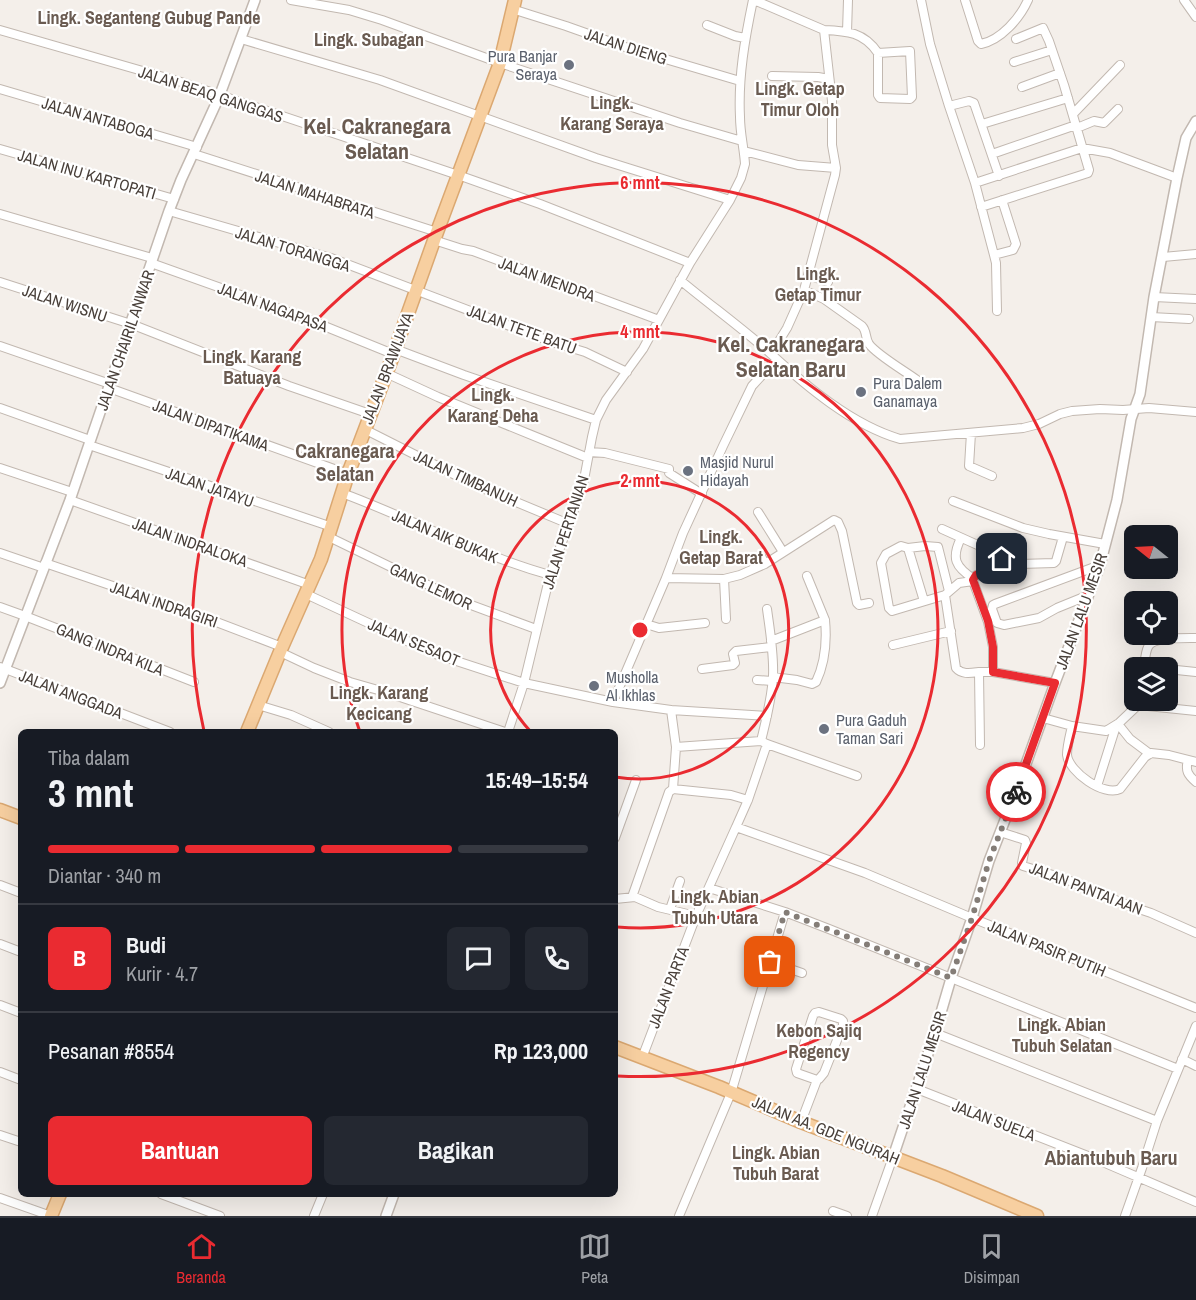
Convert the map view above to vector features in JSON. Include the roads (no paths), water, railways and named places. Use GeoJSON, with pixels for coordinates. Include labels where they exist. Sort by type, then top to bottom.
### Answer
{"type":"FeatureCollection","features":[{"type":"Feature","properties":{"kind":"main road","name":"JALAN BRAWIJAYA"},"geometry":{"type":"LineString","coordinates":[[248,729],[330,532],[364,429],[500,63],[512,3]]}},
{"type":"Feature","properties":{"kind":"main road"},"geometry":{"type":"LineString","coordinates":[[0,810],[18,817]]}},
{"type":"Feature","properties":{"kind":"main road","name":"JALAN AA. GDE NGURAH"},"geometry":{"type":"LineString","coordinates":[[618,1048],[942,1176],[1036,1216]]}},
{"type":"Feature","properties":{"kind":"main road"},"geometry":{"type":"LineString","coordinates":[[51,1216],[59,1197]]}},
{"type":"Feature","properties":{"kind":"street","name":"JALAN CHAIRIL ANWAR"},"geometry":{"type":"LineString","coordinates":[[0,683],[3,668],[90,443],[169,210],[219,95],[255,0]]}},
{"type":"Feature","properties":{"kind":"street"},"geometry":{"type":"LineString","coordinates":[[291,0],[349,10],[382,20],[500,63],[680,123],[742,141]]}},
{"type":"Feature","properties":{"kind":"street"},"geometry":{"type":"LineString","coordinates":[[754,0],[824,30],[847,32],[865,38],[878,53],[879,97],[912,98],[910,51],[878,53]]}},
{"type":"Feature","properties":{"kind":"street","name":"JALAN PERTANIAN"},"geometry":{"type":"LineString","coordinates":[[507,729],[524,683],[550,575],[583,485],[596,420],[606,400],[643,349],[690,262],[730,200],[744,171],[740,81],[745,38],[754,0]]}},
{"type":"Feature","properties":{"kind":"street"},"geometry":{"type":"LineString","coordinates":[[847,32],[848,0]]}},
{"type":"Feature","properties":{"kind":"street"},"geometry":{"type":"LineString","coordinates":[[921,0],[930,44],[975,183],[994,255],[997,269],[998,311]]}},
{"type":"Feature","properties":{"kind":"street"},"geometry":{"type":"LineString","coordinates":[[965,0],[981,44],[1000,35],[1017,18],[1028,0]]}},
{"type":"Feature","properties":{"kind":"street"},"geometry":{"type":"LineString","coordinates":[[1184,0],[1196,17]]}},
{"type":"Feature","properties":{"kind":"street","name":"JALAN DIENG"},"geometry":{"type":"LineString","coordinates":[[512,3],[566,26],[628,48],[740,81]]}},
{"type":"Feature","properties":{"kind":"street"},"geometry":{"type":"LineString","coordinates":[[707,26],[745,38]]}},
{"type":"Feature","properties":{"kind":"street"},"geometry":{"type":"LineString","coordinates":[[981,207],[1088,173],[1089,169],[1060,73],[1043,28],[1016,39]]}},
{"type":"Feature","properties":{"kind":"street","name":"JALAN BEAQ GANGGAS"},"geometry":{"type":"LineString","coordinates":[[0,30],[157,75],[458,175],[690,262]]}},
{"type":"Feature","properties":{"kind":"street"},"geometry":{"type":"LineString","coordinates":[[613,702],[683,533],[723,446],[752,386],[774,357],[804,290],[836,168],[832,145],[832,101],[824,30]]}},
{"type":"Feature","properties":{"kind":"street"},"geometry":{"type":"LineString","coordinates":[[240,39],[380,80],[596,158],[730,200]]}},
{"type":"Feature","properties":{"kind":"street"},"geometry":{"type":"LineString","coordinates":[[1014,62],[1052,50]]}},
{"type":"Feature","properties":{"kind":"street"},"geometry":{"type":"LineString","coordinates":[[1073,114],[1120,65]]}},
{"type":"Feature","properties":{"kind":"street"},"geometry":{"type":"LineString","coordinates":[[1022,87],[1060,73]]}},
{"type":"Feature","properties":{"kind":"street"},"geometry":{"type":"LineString","coordinates":[[772,76],[829,79]]}},
{"type":"Feature","properties":{"kind":"street","name":"JALAN ANTABOGA"},"geometry":{"type":"LineString","coordinates":[[0,89],[195,151]]}},
{"type":"Feature","properties":{"kind":"street"},"geometry":{"type":"LineString","coordinates":[[982,124],[1068,98]]}},
{"type":"Feature","properties":{"kind":"street"},"geometry":{"type":"LineString","coordinates":[[949,106],[974,103],[999,176]]}},
{"type":"Feature","properties":{"kind":"street"},"geometry":{"type":"LineString","coordinates":[[992,154],[1094,121],[1104,123],[1119,108]]}},
{"type":"Feature","properties":{"kind":"street","name":"JALAN LALU MESIR"},"geometry":{"type":"LineString","coordinates":[[893,1157],[917,1089],[989,861],[1100,565],[1117,500],[1131,419],[1140,394],[1154,297],[1177,178],[1186,138],[1196,121]]}},
{"type":"Feature","properties":{"kind":"street"},"geometry":{"type":"LineString","coordinates":[[975,183],[1082,148],[1110,153],[1177,178]]}},
{"type":"Feature","properties":{"kind":"street","name":"JALAN INU KARTOPATI"},"geometry":{"type":"LineString","coordinates":[[0,149],[174,199]]}},
{"type":"Feature","properties":{"kind":"street","name":"JALAN MAHABRATA"},"geometry":{"type":"LineString","coordinates":[[195,151],[436,236]]}},
{"type":"Feature","properties":{"kind":"street"},"geometry":{"type":"LineString","coordinates":[[744,152],[798,165],[836,168]]}},
{"type":"Feature","properties":{"kind":"street"},"geometry":{"type":"LineString","coordinates":[[994,255],[1013,250],[1016,244],[1002,200]]}},
{"type":"Feature","properties":{"kind":"street","name":"JALAN TORANGGA"},"geometry":{"type":"LineString","coordinates":[[169,210],[331,258],[416,290]]}},
{"type":"Feature","properties":{"kind":"street","name":"JALAN NAGAPASA"},"geometry":{"type":"LineString","coordinates":[[0,214],[152,260],[394,351],[596,420]]}},
{"type":"Feature","properties":{"kind":"street","name":"JALAN MENDRA"},"geometry":{"type":"LineString","coordinates":[[436,236],[462,249],[473,251],[659,320]]}},
{"type":"Feature","properties":{"kind":"street"},"geometry":{"type":"LineString","coordinates":[[1162,257],[1196,254]]}},
{"type":"Feature","properties":{"kind":"street"},"geometry":{"type":"LineString","coordinates":[[808,275],[828,282]]}},
{"type":"Feature","properties":{"kind":"street"},"geometry":{"type":"LineString","coordinates":[[680,280],[821,397],[891,436],[904,439],[1023,428],[1072,411],[1149,408],[1196,412]]}},
{"type":"Feature","properties":{"kind":"street","name":"JALAN WISNU"},"geometry":{"type":"LineString","coordinates":[[0,282],[131,324],[289,386],[370,414]]}},
{"type":"Feature","properties":{"kind":"street","name":"JALAN TETE BATU"},"geometry":{"type":"LineString","coordinates":[[416,290],[552,342],[585,352],[627,372]]}},
{"type":"Feature","properties":{"kind":"street"},"geometry":{"type":"LineString","coordinates":[[804,290],[824,299],[862,326],[866,331],[869,344],[917,380]]}},
{"type":"Feature","properties":{"kind":"street"},"geometry":{"type":"LineString","coordinates":[[1154,297],[1196,299]]}},
{"type":"Feature","properties":{"kind":"street"},"geometry":{"type":"LineString","coordinates":[[1151,317],[1189,319]]}},
{"type":"Feature","properties":{"kind":"street","name":"JALAN DIPATIKAMA"},"geometry":{"type":"LineString","coordinates":[[0,346],[348,474]]}},
{"type":"Feature","properties":{"kind":"street"},"geometry":{"type":"LineString","coordinates":[[386,373],[438,398],[588,455],[605,453],[669,469],[669,473],[702,494]]}},
{"type":"Feature","properties":{"kind":"street","name":"JALAN JATAYU"},"geometry":{"type":"LineString","coordinates":[[0,408],[330,532]]}},
{"type":"Feature","properties":{"kind":"street","name":"JALAN TIMBANUH"},"geometry":{"type":"LineString","coordinates":[[364,429],[475,485],[569,524]]}},
{"type":"Feature","properties":{"kind":"street"},"geometry":{"type":"LineString","coordinates":[[971,433],[969,466],[992,476]]}},
{"type":"Feature","properties":{"kind":"street","name":"JALAN INDRALOKA"},"geometry":{"type":"LineString","coordinates":[[0,468],[308,589]]}},
{"type":"Feature","properties":{"kind":"street","name":"JALAN AIK BUKAK"},"geometry":{"type":"LineString","coordinates":[[342,493],[482,552],[550,575]]}},
{"type":"Feature","properties":{"kind":"street"},"geometry":{"type":"LineString","coordinates":[[953,501],[1023,528],[1105,544]]}},
{"type":"Feature","properties":{"kind":"street"},"geometry":{"type":"LineString","coordinates":[[758,512],[783,552]]}},
{"type":"Feature","properties":{"kind":"street"},"geometry":{"type":"LineString","coordinates":[[666,578],[724,579],[750,572],[794,547],[832,521],[838,522],[842,531],[858,603],[859,605],[869,603]]}},
{"type":"Feature","properties":{"kind":"street"},"geometry":{"type":"LineString","coordinates":[[942,529],[1002,556],[1001,564],[996,569],[976,575],[974,580]]}},
{"type":"Feature","properties":{"kind":"street","name":"GANG LEMOR"},"geometry":{"type":"LineString","coordinates":[[330,532],[463,602],[536,629]]}},
{"type":"Feature","properties":{"kind":"street"},"geometry":{"type":"LineString","coordinates":[[1020,564],[1054,563],[1064,537]]}},
{"type":"Feature","properties":{"kind":"street"},"geometry":{"type":"LineString","coordinates":[[961,538],[955,552],[956,561],[961,570],[974,580],[988,621],[993,647],[993,672]]}},
{"type":"Feature","properties":{"kind":"street"},"geometry":{"type":"LineString","coordinates":[[974,580],[959,583],[947,593],[891,611],[881,563],[886,554],[901,546],[938,548],[947,593],[954,661],[958,671],[993,672],[1055,683]]}},
{"type":"Feature","properties":{"kind":"street"},"geometry":{"type":"LineString","coordinates":[[908,548],[924,601]]}},
{"type":"Feature","properties":{"kind":"street","name":"JALAN INDRAGIRI"},"geometry":{"type":"LineString","coordinates":[[0,553],[198,615],[350,682],[497,729]]}},
{"type":"Feature","properties":{"kind":"street"},"geometry":{"type":"LineString","coordinates":[[760,556],[765,564]]}},
{"type":"Feature","properties":{"kind":"street"},"geometry":{"type":"LineString","coordinates":[[1089,595],[1039,618],[999,625],[993,616],[993,604],[1100,565]]}},
{"type":"Feature","properties":{"kind":"street"},"geometry":{"type":"LineString","coordinates":[[757,680],[797,680],[812,684],[816,682],[825,651],[825,620],[807,576]]}},
{"type":"Feature","properties":{"kind":"street"},"geometry":{"type":"LineString","coordinates":[[724,579],[726,619]]}},
{"type":"Feature","properties":{"kind":"street","name":"JALAN SESAOT"},"geometry":{"type":"LineString","coordinates":[[308,589],[435,654],[524,683],[613,702],[671,710],[767,716]]}},
{"type":"Feature","properties":{"kind":"street","name":"GANG INDRA KILA"},"geometry":{"type":"LineString","coordinates":[[0,607],[194,682]]}},
{"type":"Feature","properties":{"kind":"street","name":"JALAN PARTA"},"geometry":{"type":"LineString","coordinates":[[642,1058],[696,916],[748,800],[764,743],[773,679],[767,609]]}},
{"type":"Feature","properties":{"kind":"street"},"geometry":{"type":"LineString","coordinates":[[702,669],[734,664],[736,651],[771,644],[825,620]]}},
{"type":"Feature","properties":{"kind":"street"},"geometry":{"type":"LineString","coordinates":[[646,624],[659,628],[705,623]]}},
{"type":"Feature","properties":{"kind":"street"},"geometry":{"type":"LineString","coordinates":[[893,645],[951,630]]}},
{"type":"Feature","properties":{"kind":"street"},"geometry":{"type":"LineString","coordinates":[[1147,657],[1148,646],[1158,640],[1196,638]]}},
{"type":"Feature","properties":{"kind":"street","name":"JALAN ANGGADA"},"geometry":{"type":"LineString","coordinates":[[3,668],[161,729]]}},
{"type":"Feature","properties":{"kind":"street"},"geometry":{"type":"LineString","coordinates":[[1178,670],[1196,672]]}},
{"type":"Feature","properties":{"kind":"street"},"geometry":{"type":"LineString","coordinates":[[978,672],[980,745]]}},
{"type":"Feature","properties":{"kind":"street"},"geometry":{"type":"LineString","coordinates":[[258,705],[291,714],[322,729]]}},
{"type":"Feature","properties":{"kind":"street"},"geometry":{"type":"LineString","coordinates":[[1178,709],[1196,711]]}},
{"type":"Feature","properties":{"kind":"street"},"geometry":{"type":"LineString","coordinates":[[671,710],[676,747],[674,789]]}},
{"type":"Feature","properties":{"kind":"street"},"geometry":{"type":"LineString","coordinates":[[1043,718],[1102,732],[1117,725],[1130,711]]}},
{"type":"Feature","properties":{"kind":"street"},"geometry":{"type":"LineString","coordinates":[[1117,725],[1149,754],[1159,753],[1192,761]]}},
{"type":"Feature","properties":{"kind":"street"},"geometry":{"type":"LineString","coordinates":[[1097,786],[1117,725]]}},
{"type":"Feature","properties":{"kind":"street"},"geometry":{"type":"LineString","coordinates":[[1072,726],[1067,752],[1070,763],[1087,781],[1108,791],[1116,791],[1124,784],[1149,754]]}},
{"type":"Feature","properties":{"kind":"street"},"geometry":{"type":"LineString","coordinates":[[676,747],[764,743],[857,776]]}},
{"type":"Feature","properties":{"kind":"street"},"geometry":{"type":"LineString","coordinates":[[1192,761],[1186,767],[1187,772],[1196,782]]}},
{"type":"Feature","properties":{"kind":"street"},"geometry":{"type":"LineString","coordinates":[[618,830],[636,780]]}},
{"type":"Feature","properties":{"kind":"street"},"geometry":{"type":"LineString","coordinates":[[633,897],[669,792],[674,789],[730,795],[748,800]]}},
{"type":"Feature","properties":{"kind":"street","name":"JALAN PASIR PUTIH"},"geometry":{"type":"LineString","coordinates":[[736,827],[865,873],[1196,1008]]}},
{"type":"Feature","properties":{"kind":"street","name":"JALAN PANTAI AAN"},"geometry":{"type":"LineString","coordinates":[[1000,832],[1024,840],[1026,843],[1023,866],[1063,878],[1160,916],[1196,933]]}},
{"type":"Feature","properties":{"kind":"street"},"geometry":{"type":"LineString","coordinates":[[670,909],[680,881]]}},
{"type":"Feature","properties":{"kind":"street"},"geometry":{"type":"LineString","coordinates":[[0,885],[18,892]]}},
{"type":"Feature","properties":{"kind":"street"},"geometry":{"type":"LineString","coordinates":[[710,886],[785,912],[1178,1069]]}},
{"type":"Feature","properties":{"kind":"street"},"geometry":{"type":"LineString","coordinates":[[618,899],[633,897],[658,907],[696,916]]}},
{"type":"Feature","properties":{"kind":"street"},"geometry":{"type":"LineString","coordinates":[[679,1216],[731,1093],[785,912]]}},
{"type":"Feature","properties":{"kind":"street"},"geometry":{"type":"LineString","coordinates":[[0,944],[18,951]]}},
{"type":"Feature","properties":{"kind":"street"},"geometry":{"type":"LineString","coordinates":[[770,962],[802,973]]}},
{"type":"Feature","properties":{"kind":"street"},"geometry":{"type":"LineString","coordinates":[[0,1005],[18,1012]]}},
{"type":"Feature","properties":{"kind":"street"},"geometry":{"type":"LineString","coordinates":[[801,1122],[817,1080],[824,1073],[843,1023],[841,1020],[819,1012],[813,1016],[796,1069],[800,1075],[817,1080]]}},
{"type":"Feature","properties":{"kind":"street"},"geometry":{"type":"LineString","coordinates":[[1125,1216],[1157,1121],[1196,1026]]}},
{"type":"Feature","properties":{"kind":"street"},"geometry":{"type":"LineString","coordinates":[[935,1033],[1157,1121]]}},
{"type":"Feature","properties":{"kind":"street"},"geometry":{"type":"LineString","coordinates":[[1182,1059],[1196,1066]]}},
{"type":"Feature","properties":{"kind":"street"},"geometry":{"type":"LineString","coordinates":[[0,1072],[18,1079]]}},
{"type":"Feature","properties":{"kind":"street","name":"JALAN SUELA"},"geometry":{"type":"LineString","coordinates":[[917,1089],[1196,1202]]}},
{"type":"Feature","properties":{"kind":"street"},"geometry":{"type":"LineString","coordinates":[[0,1135],[18,1141]]}},
{"type":"Feature","properties":{"kind":"street"},"geometry":{"type":"LineString","coordinates":[[872,1216],[893,1157]]}},
{"type":"Feature","properties":{"kind":"street"},"geometry":{"type":"LineString","coordinates":[[169,1197],[220,1216]]}},
{"type":"Feature","properties":{"kind":"street"},"geometry":{"type":"LineString","coordinates":[[314,1216],[322,1197]]}},
{"type":"Feature","properties":{"kind":"street"},"geometry":{"type":"LineString","coordinates":[[386,1216],[393,1197]]}},
{"type":"Feature","properties":{"kind":"street"},"geometry":{"type":"LineString","coordinates":[[0,1198],[51,1216]]}},
{"type":"Feature","properties":{"kind":"street"},"geometry":{"type":"LineString","coordinates":[[833,1211],[847,1216]]}},
{"type":"Feature","properties":{"kind":"place","name":"Pura Banjar Seraya"},"geometry":{"type":"Point","coordinates":[569,65]}},
{"type":"Feature","properties":{"kind":"place","name":"Pura Dalem Ganamaya"},"geometry":{"type":"Point","coordinates":[861,392]}},
{"type":"Feature","properties":{"kind":"place","name":"Masjid Nurul Hidayah"},"geometry":{"type":"Point","coordinates":[688,471]}},
{"type":"Feature","properties":{"kind":"place","name":"Musholla Al Ikhlas"},"geometry":{"type":"Point","coordinates":[594,686]}},
{"type":"Feature","properties":{"kind":"place","name":"Pura Gaduh Taman Sari"},"geometry":{"type":"Point","coordinates":[824,729]}},
{"type":"Feature","properties":{"kind":"district","name":"Lingk. Seganteng Gubug Pande"},"geometry":{"type":"Point","coordinates":[149,18]}},
{"type":"Feature","properties":{"kind":"district","name":"Lingk. Subagan"},"geometry":{"type":"Point","coordinates":[369,40]}},
{"type":"Feature","properties":{"kind":"district","name":"Lingk. Getap Timur Oloh"},"geometry":{"type":"Point","coordinates":[800,100]}},
{"type":"Feature","properties":{"kind":"district","name":"Lingk. Karang Seraya"},"geometry":{"type":"Point","coordinates":[612,113]}},
{"type":"Feature","properties":{"kind":"district","name":"Kel. Cakranegara Selatan"},"geometry":{"type":"Point","coordinates":[377,138]}},
{"type":"Feature","properties":{"kind":"district","name":"Lingk. Getap Timur"},"geometry":{"type":"Point","coordinates":[818,284]}},
{"type":"Feature","properties":{"kind":"district","name":"Kel. Cakranegara Selatan Baru"},"geometry":{"type":"Point","coordinates":[791,356]}},
{"type":"Feature","properties":{"kind":"district","name":"Lingk. Karang Batuaya"},"geometry":{"type":"Point","coordinates":[252,367]}},
{"type":"Feature","properties":{"kind":"district","name":"Lingk. Karang Deha"},"geometry":{"type":"Point","coordinates":[493,405]}},
{"type":"Feature","properties":{"kind":"district","name":"Cakranegara Selatan"},"geometry":{"type":"Point","coordinates":[345,462]}},
{"type":"Feature","properties":{"kind":"district","name":"Lingk. Getap Barat"},"geometry":{"type":"Point","coordinates":[721,547]}},
{"type":"Feature","properties":{"kind":"district","name":"Lingk. Karang Kecicang"},"geometry":{"type":"Point","coordinates":[379,703]}},
{"type":"Feature","properties":{"kind":"district","name":"Lingk. Abian Tubuh Utara"},"geometry":{"type":"Point","coordinates":[715,907]}},
{"type":"Feature","properties":{"kind":"district","name":"Lingk. Abian Tubuh Selatan"},"geometry":{"type":"Point","coordinates":[1062,1035]}},
{"type":"Feature","properties":{"kind":"district","name":"Kebon Sajiq Regency"},"geometry":{"type":"Point","coordinates":[819,1041]}},
{"type":"Feature","properties":{"kind":"district","name":"Abiantubuh Baru"},"geometry":{"type":"Point","coordinates":[1111,1158]}},
{"type":"Feature","properties":{"kind":"district","name":"Lingk. Abian Tubuh Barat"},"geometry":{"type":"Point","coordinates":[776,1163]}}]}
